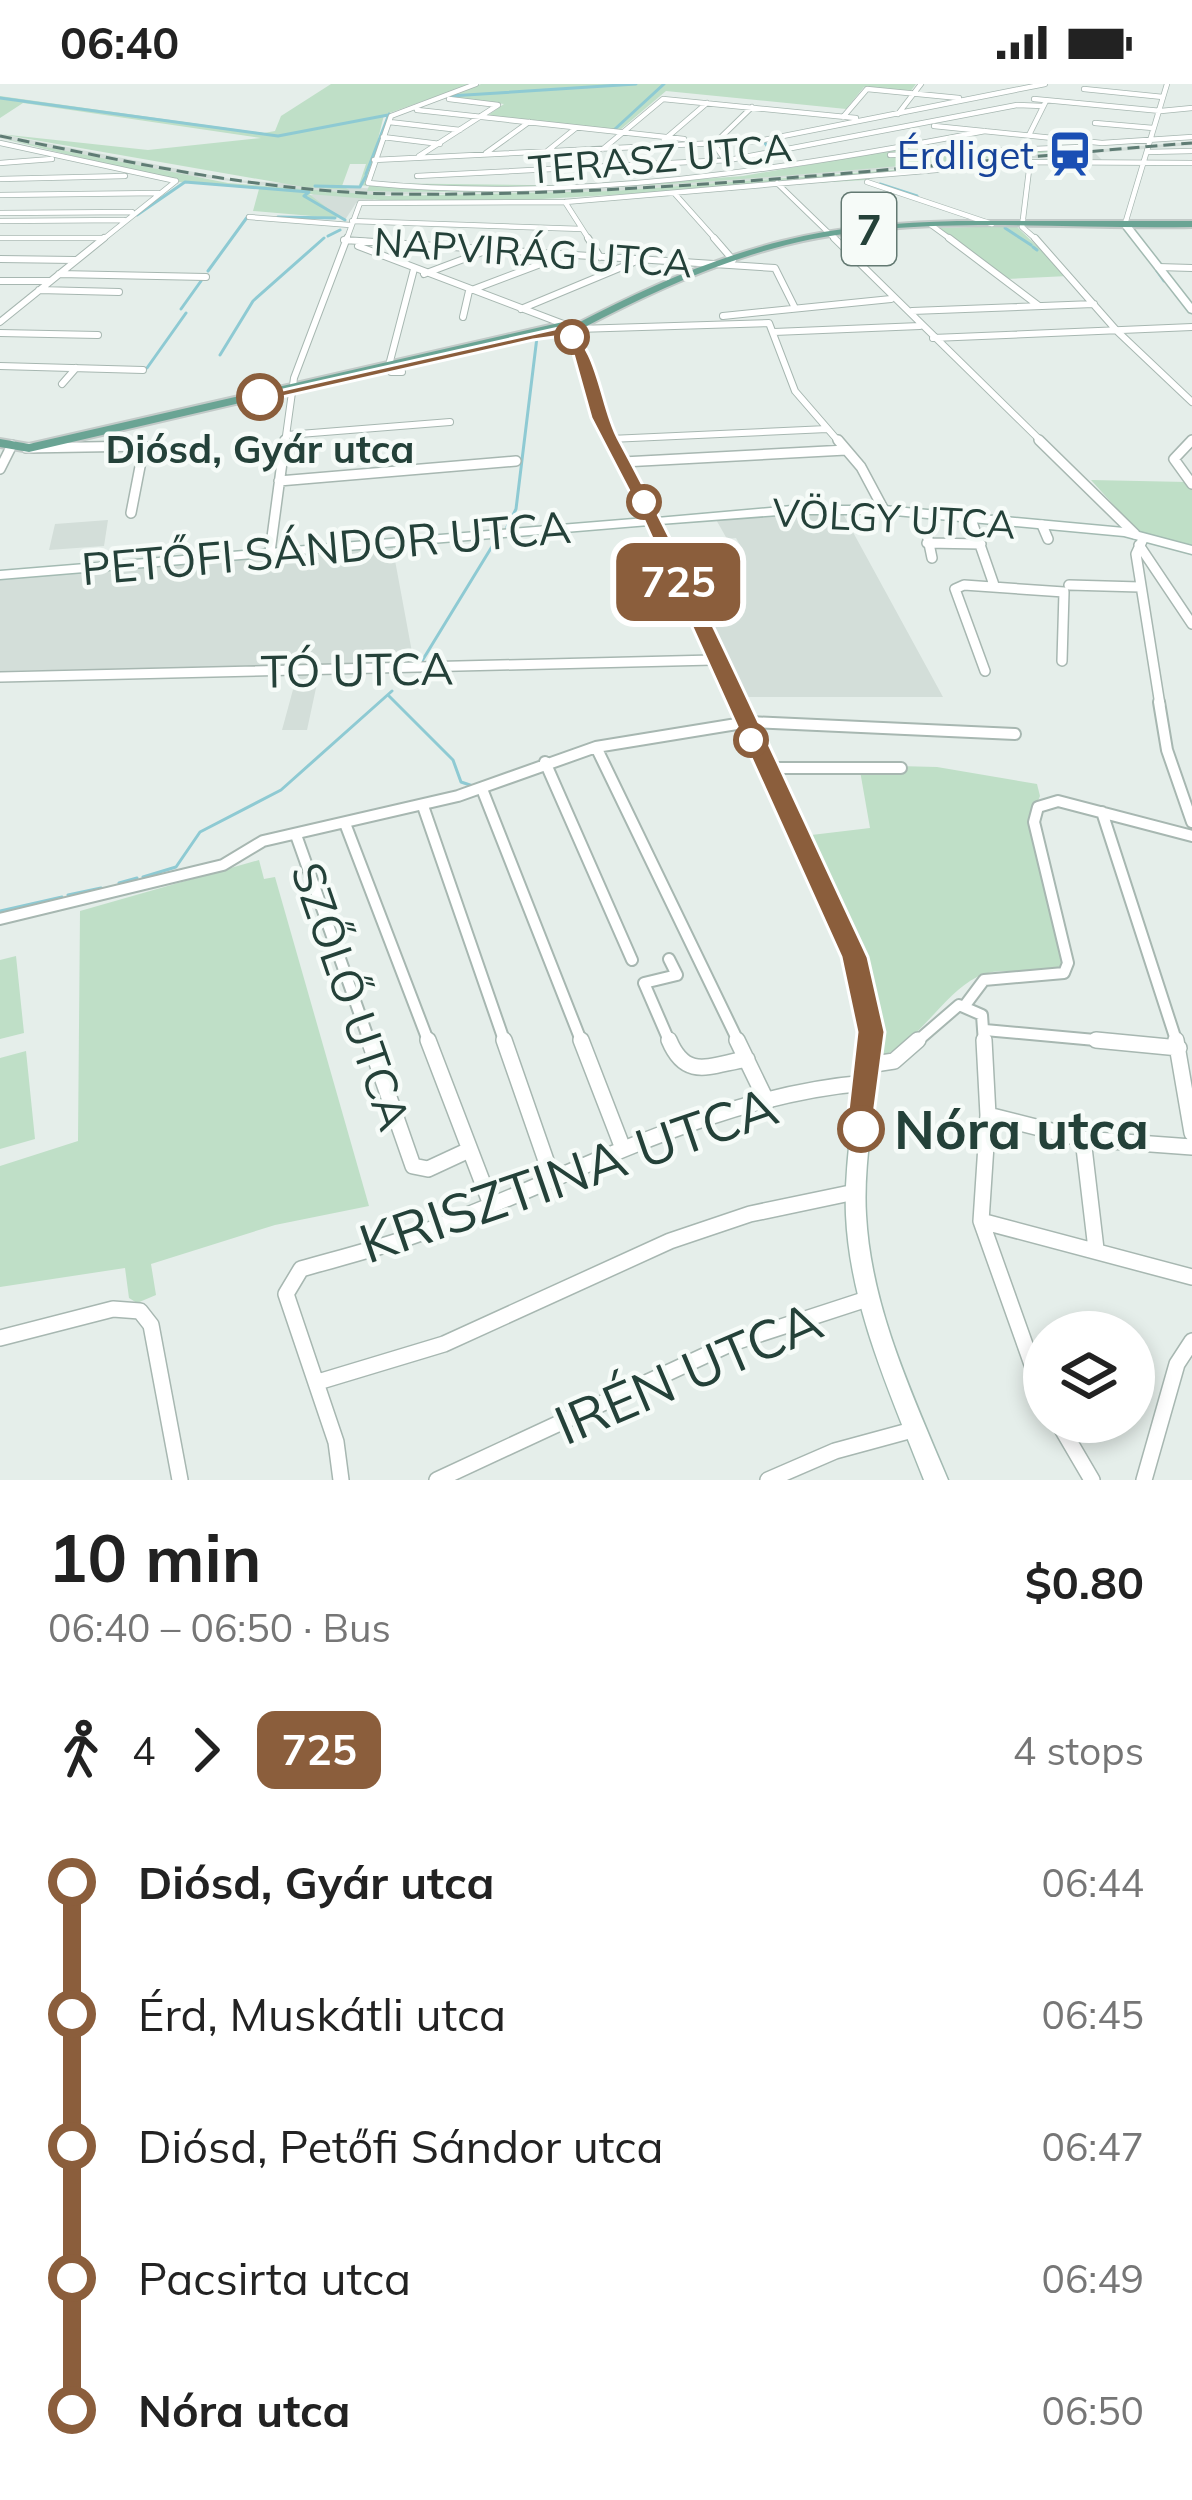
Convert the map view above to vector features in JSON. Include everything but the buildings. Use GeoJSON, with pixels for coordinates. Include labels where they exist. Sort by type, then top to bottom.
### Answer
{"type":"FeatureCollection","features":[{"type":"Feature","properties":{"kind":"main road","name":"7"},"geometry":{"type":"LineString","coordinates":[[20,446],[395,371],[570,330],[727,262],[827,234],[931,225],[1192,225]]}},
{"type":"Feature","properties":{"kind":"street"},"geometry":{"type":"LineString","coordinates":[[476,84],[409,109],[389,122],[369,183],[594,186],[737,176],[985,131]]}},
{"type":"Feature","properties":{"kind":"street"},"geometry":{"type":"LineString","coordinates":[[898,114],[921,84]]}},
{"type":"Feature","properties":{"kind":"street"},"geometry":{"type":"LineString","coordinates":[[374,160],[734,143],[1045,84]]}},
{"type":"Feature","properties":{"kind":"street"},"geometry":{"type":"LineString","coordinates":[[1102,84],[1084,89],[1163,97]]}},
{"type":"Feature","properties":{"kind":"street"},"geometry":{"type":"LineString","coordinates":[[1167,84],[1125,224],[1192,310]]}},
{"type":"Feature","properties":{"kind":"street"},"geometry":{"type":"LineString","coordinates":[[969,100],[972,89],[1045,103],[1158,111],[1192,108]]}},
{"type":"Feature","properties":{"kind":"street"},"geometry":{"type":"LineString","coordinates":[[843,117],[866,90],[969,100]]}},
{"type":"Feature","properties":{"kind":"street"},"geometry":{"type":"LineString","coordinates":[[1089,142],[1109,92]]}},
{"type":"Feature","properties":{"kind":"street"},"geometry":{"type":"LineString","coordinates":[[416,158],[498,106],[448,97]]}},
{"type":"Feature","properties":{"kind":"street"},"geometry":{"type":"LineString","coordinates":[[603,149],[665,99],[1089,142],[1192,137]]}},
{"type":"Feature","properties":{"kind":"street"},"geometry":{"type":"LineString","coordinates":[[662,146],[707,103]]}},
{"type":"Feature","properties":{"kind":"street"},"geometry":{"type":"LineString","coordinates":[[1029,136],[1045,103]]}},
{"type":"Feature","properties":{"kind":"street","name":"TERASZ UTCA"},"geometry":{"type":"LineString","coordinates":[[417,181],[725,160],[1045,103]]}},
{"type":"Feature","properties":{"kind":"street"},"geometry":{"type":"LineString","coordinates":[[717,143],[752,107]]}},
{"type":"Feature","properties":{"kind":"street"},"geometry":{"type":"LineString","coordinates":[[409,109],[717,143]]}},
{"type":"Feature","properties":{"kind":"street"},"geometry":{"type":"LineString","coordinates":[[768,139],[797,112]]}},
{"type":"Feature","properties":{"kind":"street"},"geometry":{"type":"LineString","coordinates":[[389,122],[460,130]]}},
{"type":"Feature","properties":{"kind":"street"},"geometry":{"type":"LineString","coordinates":[[483,154],[529,122]]}},
{"type":"Feature","properties":{"kind":"street"},"geometry":{"type":"LineString","coordinates":[[1095,123],[1153,128]]}},
{"type":"Feature","properties":{"kind":"street"},"geometry":{"type":"LineString","coordinates":[[546,152],[579,127]]}},
{"type":"Feature","properties":{"kind":"street"},"geometry":{"type":"LineString","coordinates":[[383,137],[440,144]]}},
{"type":"Feature","properties":{"kind":"street"},"geometry":{"type":"LineString","coordinates":[[0,143],[176,182],[58,274],[0,328]]}},
{"type":"Feature","properties":{"kind":"street"},"geometry":{"type":"LineString","coordinates":[[717,143],[737,176]]}},
{"type":"Feature","properties":{"kind":"street"},"geometry":{"type":"LineString","coordinates":[[734,143],[784,150]]}},
{"type":"Feature","properties":{"kind":"street"},"geometry":{"type":"LineString","coordinates":[[869,154],[1139,144]]}},
{"type":"Feature","properties":{"kind":"street"},"geometry":{"type":"LineString","coordinates":[[576,150],[594,186]]}},
{"type":"Feature","properties":{"kind":"street"},"geometry":{"type":"LineString","coordinates":[[795,150],[849,157]]}},
{"type":"Feature","properties":{"kind":"street"},"geometry":{"type":"LineString","coordinates":[[1147,152],[1192,152]]}},
{"type":"Feature","properties":{"kind":"street"},"geometry":{"type":"LineString","coordinates":[[0,164],[67,157]]}},
{"type":"Feature","properties":{"kind":"street"},"geometry":{"type":"LineString","coordinates":[[416,158],[417,181]]}},
{"type":"Feature","properties":{"kind":"street"},"geometry":{"type":"LineString","coordinates":[[1030,162],[1022,224],[1117,331],[1192,402]]}},
{"type":"Feature","properties":{"kind":"street"},"geometry":{"type":"LineString","coordinates":[[270,552],[291,391],[344,240],[364,202],[566,202],[1030,162],[1192,163]]}},
{"type":"Feature","properties":{"kind":"street"},"geometry":{"type":"LineString","coordinates":[[0,179],[147,175]]}},
{"type":"Feature","properties":{"kind":"street"},"geometry":{"type":"LineString","coordinates":[[858,180],[992,224]]}},
{"type":"Feature","properties":{"kind":"street"},"geometry":{"type":"LineString","coordinates":[[777,184],[891,299],[1087,481],[1139,539],[1192,625]]}},
{"type":"Feature","properties":{"kind":"street"},"geometry":{"type":"LineString","coordinates":[[1,196],[162,194]]}},
{"type":"Feature","properties":{"kind":"street"},"geometry":{"type":"LineString","coordinates":[[675,194],[727,262]]}},
{"type":"Feature","properties":{"kind":"street"},"geometry":{"type":"LineString","coordinates":[[566,202],[600,257]]}},
{"type":"Feature","properties":{"kind":"street"},"geometry":{"type":"LineString","coordinates":[[0,217],[136,212]]}},
{"type":"Feature","properties":{"kind":"street"},"geometry":{"type":"LineString","coordinates":[[0,217],[124,220]]}},
{"type":"Feature","properties":{"kind":"street"},"geometry":{"type":"LineString","coordinates":[[249,217],[582,229]]}},
{"type":"Feature","properties":{"kind":"street"},"geometry":{"type":"LineString","coordinates":[[931,225],[1040,306]]}},
{"type":"Feature","properties":{"kind":"street"},"geometry":{"type":"LineString","coordinates":[[0,238],[102,238]]}},
{"type":"Feature","properties":{"kind":"street"},"geometry":{"type":"LineString","coordinates":[[344,240],[570,330],[704,323],[891,299]]}},
{"type":"Feature","properties":{"kind":"street","name":"NAPVIRÁG UTCA"},"geometry":{"type":"LineString","coordinates":[[344,240],[775,268],[795,308]]}},
{"type":"Feature","properties":{"kind":"street"},"geometry":{"type":"LineString","coordinates":[[424,274],[488,250]]}},
{"type":"Feature","properties":{"kind":"street"},"geometry":{"type":"LineString","coordinates":[[469,291],[565,254]]}},
{"type":"Feature","properties":{"kind":"street"},"geometry":{"type":"LineString","coordinates":[[0,259],[75,260]]}},
{"type":"Feature","properties":{"kind":"street"},"geometry":{"type":"LineString","coordinates":[[521,309],[641,259]]}},
{"type":"Feature","properties":{"kind":"street"},"geometry":{"type":"LineString","coordinates":[[1158,267],[1192,268]]}},
{"type":"Feature","properties":{"kind":"street"},"geometry":{"type":"LineString","coordinates":[[395,371],[414,269]]}},
{"type":"Feature","properties":{"kind":"street"},"geometry":{"type":"LineString","coordinates":[[58,274],[206,277]]}},
{"type":"Feature","properties":{"kind":"street"},"geometry":{"type":"LineString","coordinates":[[0,281],[119,292]]}},
{"type":"Feature","properties":{"kind":"street"},"geometry":{"type":"LineString","coordinates":[[463,317],[469,291]]}},
{"type":"Feature","properties":{"kind":"street"},"geometry":{"type":"LineString","coordinates":[[912,311],[1094,304]]}},
{"type":"Feature","properties":{"kind":"street"},"geometry":{"type":"LineString","coordinates":[[704,323],[771,328],[920,326]]}},
{"type":"Feature","properties":{"kind":"street"},"geometry":{"type":"LineString","coordinates":[[0,328],[98,335]]}},
{"type":"Feature","properties":{"kind":"street"},"geometry":{"type":"LineString","coordinates":[[771,328],[795,391],[875,485],[884,511]]}},
{"type":"Feature","properties":{"kind":"street"},"geometry":{"type":"LineString","coordinates":[[933,338],[1192,328]]}},
{"type":"Feature","properties":{"kind":"street"},"geometry":{"type":"LineString","coordinates":[[570,330],[610,440],[651,518],[713,660],[855,957],[868,1012],[856,1192],[858,1232],[873,1297],[936,1480]]}},
{"type":"Feature","properties":{"kind":"street"},"geometry":{"type":"LineString","coordinates":[[0,366],[143,370]]}},
{"type":"Feature","properties":{"kind":"street"},"geometry":{"type":"LineString","coordinates":[[62,384],[76,368]]}},
{"type":"Feature","properties":{"kind":"street"},"geometry":{"type":"LineString","coordinates":[[287,435],[450,422]]}},
{"type":"Feature","properties":{"kind":"street"},"geometry":{"type":"LineString","coordinates":[[610,440],[826,429]]}},
{"type":"Feature","properties":{"kind":"street"},"geometry":{"type":"LineString","coordinates":[[1192,440],[1174,459],[1192,484]]}},
{"type":"Feature","properties":{"kind":"street"},"geometry":{"type":"LineString","coordinates":[[0,470],[20,446],[144,446],[147,452],[131,513]]}},
{"type":"Feature","properties":{"kind":"street"},"geometry":{"type":"LineString","coordinates":[[623,462],[846,450]]}},
{"type":"Feature","properties":{"kind":"street"},"geometry":{"type":"LineString","coordinates":[[279,481],[516,461]]}},
{"type":"Feature","properties":{"kind":"street","name":"VÖLGY UTCA"},"geometry":{"type":"LineString","coordinates":[[651,518],[884,511],[1042,525],[1192,550]]}},
{"type":"Feature","properties":{"kind":"street","name":"PETŐFI SÁNDOR UTCA"},"geometry":{"type":"LineString","coordinates":[[0,575],[651,518]]}},
{"type":"Feature","properties":{"kind":"street"},"geometry":{"type":"LineString","coordinates":[[971,519],[994,585]]}},
{"type":"Feature","properties":{"kind":"street"},"geometry":{"type":"LineString","coordinates":[[1042,525],[1048,539]]}},
{"type":"Feature","properties":{"kind":"street"},"geometry":{"type":"LineString","coordinates":[[932,558],[927,538],[981,544]]}},
{"type":"Feature","properties":{"kind":"street"},"geometry":{"type":"LineString","coordinates":[[1139,539],[1141,587],[1167,750],[1192,821]]}},
{"type":"Feature","properties":{"kind":"street"},"geometry":{"type":"LineString","coordinates":[[1069,584],[1141,587]]}},
{"type":"Feature","properties":{"kind":"street"},"geometry":{"type":"LineString","coordinates":[[985,671],[956,589],[994,585],[1064,592],[1062,661]]}},
{"type":"Feature","properties":{"kind":"street","name":"TÓ UTCA"},"geometry":{"type":"LineString","coordinates":[[0,677],[713,660]]}},
{"type":"Feature","properties":{"kind":"street"},"geometry":{"type":"LineString","coordinates":[[0,919],[223,866],[260,842],[423,806],[596,747],[743,723],[1015,734]]}},
{"type":"Feature","properties":{"kind":"street"},"geometry":{"type":"LineString","coordinates":[[596,747],[767,1102]]}},
{"type":"Feature","properties":{"kind":"street"},"geometry":{"type":"LineString","coordinates":[[545,762],[632,960]]}},
{"type":"Feature","properties":{"kind":"street"},"geometry":{"type":"LineString","coordinates":[[765,768],[901,768]]}},
{"type":"Feature","properties":{"kind":"street"},"geometry":{"type":"LineString","coordinates":[[482,789],[622,1146]]}},
{"type":"Feature","properties":{"kind":"street"},"geometry":{"type":"LineString","coordinates":[[867,1074],[893,1061],[952,1009],[967,1004],[980,980],[992,974],[1064,973],[1068,963],[1035,812],[1046,801],[1192,836]]}},
{"type":"Feature","properties":{"kind":"street"},"geometry":{"type":"LineString","coordinates":[[423,806],[551,1174]]}},
{"type":"Feature","properties":{"kind":"street"},"geometry":{"type":"LineString","coordinates":[[1102,812],[1179,1048],[1192,1132]]}},
{"type":"Feature","properties":{"kind":"street"},"geometry":{"type":"LineString","coordinates":[[346,826],[490,1202]]}},
{"type":"Feature","properties":{"kind":"street","name":"SZŐLŐ UTCA"},"geometry":{"type":"LineString","coordinates":[[296,835],[410,1161],[417,1169],[428,1169],[469,1150]]}},
{"type":"Feature","properties":{"kind":"street"},"geometry":{"type":"LineString","coordinates":[[669,959],[677,975],[644,983],[678,1062],[688,1068],[747,1059]]}},
{"type":"Feature","properties":{"kind":"street"},"geometry":{"type":"LineString","coordinates":[[967,1004],[982,1015],[986,1030],[988,1115],[981,1221],[1023,1339]]}},
{"type":"Feature","properties":{"kind":"street"},"geometry":{"type":"LineString","coordinates":[[986,1030],[1179,1048]]}},
{"type":"Feature","properties":{"kind":"street","name":"KRISZTINA UTCA"},"geometry":{"type":"LineString","coordinates":[[318,1382],[286,1294],[294,1276],[310,1264],[408,1238],[622,1146],[867,1074]]}},
{"type":"Feature","properties":{"kind":"street"},"geometry":{"type":"LineString","coordinates":[[988,1115],[1083,1139],[1192,1147]]}},
{"type":"Feature","properties":{"kind":"street"},"geometry":{"type":"LineString","coordinates":[[1083,1139],[1096,1249]]}},
{"type":"Feature","properties":{"kind":"street"},"geometry":{"type":"LineString","coordinates":[[341,1480],[318,1382],[444,1344],[670,1241],[788,1204],[856,1192]]}},
{"type":"Feature","properties":{"kind":"street"},"geometry":{"type":"LineString","coordinates":[[981,1221],[1192,1277]]}},
{"type":"Feature","properties":{"kind":"street","name":"IRÉN UTCA"},"geometry":{"type":"LineString","coordinates":[[437,1480],[733,1343],[873,1297]]}},
{"type":"Feature","properties":{"kind":"street"},"geometry":{"type":"LineString","coordinates":[[0,1338],[113,1310],[140,1311],[151,1325],[180,1480]]}},
{"type":"Feature","properties":{"kind":"street"},"geometry":{"type":"LineString","coordinates":[[1144,1480],[1177,1364],[1192,1341]]}},
{"type":"Feature","properties":{"kind":"street"},"geometry":{"type":"LineString","coordinates":[[768,1480],[835,1451],[916,1429]]}},
{"type":"Feature","properties":{"kind":"street"},"geometry":{"type":"LineString","coordinates":[[1070,1443],[1092,1480]]}},
{"type":"Feature","properties":{"kind":"shaded area"},"geometry":{"type":"Polygon","coordinates":[[[0,134],[235,180],[445,193],[612,188],[1192,145],[1095,153],[1103,161],[1035,158],[612,191],[374,195],[373,203],[356,203],[345,220],[307,197],[318,192],[164,173],[0,138],[0,134]]]}},
{"type":"Feature","properties":{"kind":"shaded area"},"geometry":{"type":"Polygon","coordinates":[[[842,512],[943,697],[738,697],[680,558],[743,551],[736,538],[727,539],[714,516],[842,512]]]}},
{"type":"Feature","properties":{"kind":"shaded area"},"geometry":{"type":"Polygon","coordinates":[[[108,520],[104,546],[49,550],[55,524],[108,520]]]}},
{"type":"Feature","properties":{"kind":"shaded area"},"geometry":{"type":"Polygon","coordinates":[[[392,544],[414,663],[0,671],[0,580],[392,544]]]}},
{"type":"Feature","properties":{"kind":"shaded area"},"geometry":{"type":"Polygon","coordinates":[[[319,674],[307,730],[282,730],[297,675],[319,674]]]}},
{"type":"Feature","properties":{"kind":"green space"},"geometry":{"type":"Polygon","coordinates":[[[331,84],[471,84],[384,115],[367,183],[607,186],[743,176],[899,149],[1086,149],[637,186],[367,191],[369,186],[359,185],[366,164],[350,164],[342,186],[349,190],[304,187],[0,134],[148,150],[261,138],[23,103],[0,118],[0,96],[264,133],[275,131],[281,116],[331,84]]]}},
{"type":"Feature","properties":{"kind":"green space"},"geometry":{"type":"Polygon","coordinates":[[[481,84],[916,84],[910,92],[864,87],[846,109],[666,91],[620,130],[487,116],[504,104],[450,97],[481,84]]]}},
{"type":"Feature","properties":{"kind":"green space"},"geometry":{"type":"Polygon","coordinates":[[[0,138],[228,183],[389,196],[612,191],[1039,159],[909,169],[866,180],[440,205],[309,194],[339,217],[335,218],[253,211],[259,189],[179,182],[0,138]]]}},
{"type":"Feature","properties":{"kind":"green space"},"geometry":{"type":"Polygon","coordinates":[[[1016,226],[1068,276],[1006,279],[936,228],[1016,226]]]}},
{"type":"Feature","properties":{"kind":"green space"},"geometry":{"type":"Polygon","coordinates":[[[1091,480],[1187,482],[1192,486],[1192,548],[1139,533],[1091,480]]]}},
{"type":"Feature","properties":{"kind":"green space"},"geometry":{"type":"Polygon","coordinates":[[[859,765],[937,767],[1037,784],[1040,796],[1030,820],[1068,964],[1047,972],[1000,971],[977,977],[905,1043],[876,1058],[876,996],[803,836],[870,828],[859,765]]]}},
{"type":"Feature","properties":{"kind":"green space"},"geometry":{"type":"Polygon","coordinates":[[[259,860],[264,879],[275,877],[369,1206],[275,1225],[151,1264],[156,1295],[137,1303],[129,1298],[125,1268],[0,1287],[0,1166],[78,1141],[80,911],[259,860]]]}},
{"type":"Feature","properties":{"kind":"green space"},"geometry":{"type":"Polygon","coordinates":[[[16,956],[24,1033],[0,1039],[0,960],[16,956]]]}},
{"type":"Feature","properties":{"kind":"green space"},"geometry":{"type":"Polygon","coordinates":[[[26,1051],[35,1139],[0,1149],[0,1058],[26,1051]]]}},
{"type":"Feature","properties":{"kind":"waterway"},"geometry":{"type":"LineString","coordinates":[[450,96],[636,84]]}},
{"type":"Feature","properties":{"kind":"waterway"},"geometry":{"type":"LineString","coordinates":[[615,129],[664,84]]}},
{"type":"Feature","properties":{"kind":"waterway"},"geometry":{"type":"LineString","coordinates":[[0,98],[278,136],[388,115]]}},
{"type":"Feature","properties":{"kind":"waterway"},"geometry":{"type":"LineString","coordinates":[[366,174],[389,114]]}},
{"type":"Feature","properties":{"kind":"waterway"},"geometry":{"type":"LineString","coordinates":[[765,143],[768,147]]}},
{"type":"Feature","properties":{"kind":"waterway"},"geometry":{"type":"LineString","coordinates":[[315,186],[360,187],[366,176]]}},
{"type":"Feature","properties":{"kind":"waterway"},"geometry":{"type":"LineString","coordinates":[[137,215],[185,182],[309,192],[304,196],[345,220]]}},
{"type":"Feature","properties":{"kind":"waterway"},"geometry":{"type":"LineString","coordinates":[[880,184],[917,196]]}},
{"type":"Feature","properties":{"kind":"waterway"},"geometry":{"type":"LineString","coordinates":[[208,271],[248,216]]}},
{"type":"Feature","properties":{"kind":"waterway"},"geometry":{"type":"LineString","coordinates":[[278,217],[335,218]]}},
{"type":"Feature","properties":{"kind":"waterway"},"geometry":{"type":"LineString","coordinates":[[1005,228],[1031,245]]}},
{"type":"Feature","properties":{"kind":"waterway"},"geometry":{"type":"LineString","coordinates":[[328,236],[340,230]]}},
{"type":"Feature","properties":{"kind":"waterway"},"geometry":{"type":"LineString","coordinates":[[220,355],[253,301],[324,238]]}},
{"type":"Feature","properties":{"kind":"waterway"},"geometry":{"type":"LineString","coordinates":[[1033,247],[1037,250]]}},
{"type":"Feature","properties":{"kind":"waterway"},"geometry":{"type":"LineString","coordinates":[[1157,271],[1164,281]]}},
{"type":"Feature","properties":{"kind":"waterway"},"geometry":{"type":"LineString","coordinates":[[181,309],[201,281]]}},
{"type":"Feature","properties":{"kind":"waterway"},"geometry":{"type":"LineString","coordinates":[[147,368],[186,313]]}},
{"type":"Feature","properties":{"kind":"waterway"},"geometry":{"type":"LineString","coordinates":[[507,527],[516,509],[537,337],[551,335]]}},
{"type":"Feature","properties":{"kind":"waterway"},"geometry":{"type":"LineString","coordinates":[[518,342],[534,339]]}},
{"type":"Feature","properties":{"kind":"waterway"},"geometry":{"type":"LineString","coordinates":[[422,661],[496,540]]}},
{"type":"Feature","properties":{"kind":"waterway"},"geometry":{"type":"LineString","coordinates":[[143,877],[176,867],[200,832],[281,790],[392,691]]}},
{"type":"Feature","properties":{"kind":"waterway"},"geometry":{"type":"LineString","coordinates":[[388,695],[453,760],[461,782],[476,787]]}},
{"type":"Feature","properties":{"kind":"waterway"},"geometry":{"type":"LineString","coordinates":[[119,883],[137,878]]}},
{"type":"Feature","properties":{"kind":"waterway"},"geometry":{"type":"LineString","coordinates":[[68,895],[101,888]]}},
{"type":"Feature","properties":{"kind":"waterway"},"geometry":{"type":"LineString","coordinates":[[0,911],[62,897]]}},
{"type":"Feature","properties":{"kind":"railway"},"geometry":{"type":"LineString","coordinates":[[0,136],[246,182],[395,194],[694,185],[1192,143]]}},
{"type":"Feature","properties":{"kind":"bus line","name":"725"},"geometry":{"type":"LineString","coordinates":[[260,397],[533,336],[563,332],[577,341],[599,418],[650,514],[855,957],[871,1032],[861,1129]]}},
{"type":"Feature","properties":{"kind":"place","name":"Érdliget"},"geometry":{"type":"Point","coordinates":[1070,154]}},
{"type":"Feature","properties":{"kind":"place","name":"Diósd, Gyár utca"},"geometry":{"type":"Point","coordinates":[260,397]}},
{"type":"Feature","properties":{"kind":"place","name":"Nóra utca"},"geometry":{"type":"Point","coordinates":[861,1129]}}]}
